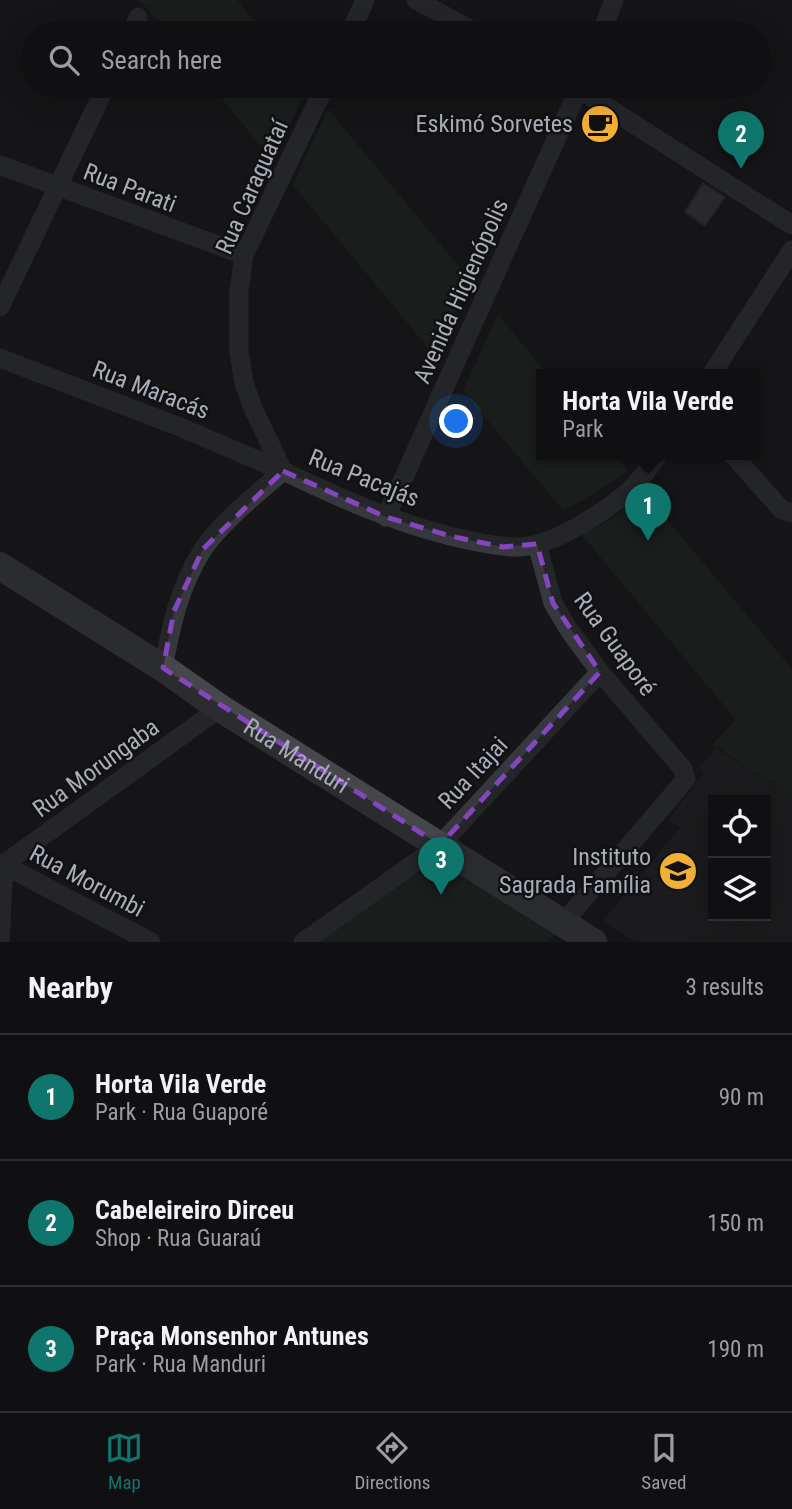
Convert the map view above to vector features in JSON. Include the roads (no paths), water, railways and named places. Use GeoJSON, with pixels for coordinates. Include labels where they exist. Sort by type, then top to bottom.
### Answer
{"type":"FeatureCollection","features":[{"type":"Feature","properties":{"kind":"street"},"geometry":{"type":"LineString","coordinates":[[356,21],[366,0]]}},
{"type":"Feature","properties":{"kind":"street"},"geometry":{"type":"LineString","coordinates":[[416,0],[455,21]]}},
{"type":"Feature","properties":{"kind":"street"},"geometry":{"type":"LineString","coordinates":[[606,21],[614,0]]}},
{"type":"Feature","properties":{"kind":"street"},"geometry":{"type":"LineString","coordinates":[[0,307],[100,98]]}},
{"type":"Feature","properties":{"kind":"street","name":"Rua Caraguataí"},"geometry":{"type":"LineString","coordinates":[[283,471],[244,383],[239,352],[239,291],[244,255],[319,98]]}},
{"type":"Feature","properties":{"kind":"street","name":"Avenida Higienópolis"},"geometry":{"type":"LineString","coordinates":[[387,517],[573,98]]}},
{"type":"Feature","properties":{"kind":"street"},"geometry":{"type":"LineString","coordinates":[[595,98],[792,225]]}},
{"type":"Feature","properties":{"kind":"street","name":"Rua Parati"},"geometry":{"type":"LineString","coordinates":[[0,165],[244,255]]}},
{"type":"Feature","properties":{"kind":"street"},"geometry":{"type":"LineString","coordinates":[[715,369],[792,250]]}},
{"type":"Feature","properties":{"kind":"street","name":"Rua Maracás"},"geometry":{"type":"LineString","coordinates":[[0,358],[180,427],[283,471]]}},
{"type":"Feature","properties":{"kind":"street"},"geometry":{"type":"LineString","coordinates":[[537,544],[562,535],[609,506],[629,491],[654,460]]}},
{"type":"Feature","properties":{"kind":"street"},"geometry":{"type":"LineString","coordinates":[[737,460],[781,509],[792,513]]}},
{"type":"Feature","properties":{"kind":"street","name":"Rua Pacajás"},"geometry":{"type":"LineString","coordinates":[[163,668],[174,611],[203,549],[236,513],[283,471],[387,517],[450,536],[503,547],[537,544]]}},
{"type":"Feature","properties":{"kind":"street","name":"Rua Guaporé"},"geometry":{"type":"LineString","coordinates":[[537,544],[553,603],[569,630],[600,673],[686,774],[684,783],[572,934]]}},
{"type":"Feature","properties":{"kind":"street","name":"Rua Manduri"},"geometry":{"type":"LineString","coordinates":[[0,566],[163,668],[220,708],[440,845],[572,934]]}},
{"type":"Feature","properties":{"kind":"street","name":"Rua Itajai"},"geometry":{"type":"LineString","coordinates":[[303,942],[440,845],[600,673]]}},
{"type":"Feature","properties":{"kind":"street","name":"Rua Morungaba"},"geometry":{"type":"LineString","coordinates":[[1,865],[220,708]]}},
{"type":"Feature","properties":{"kind":"street"},"geometry":{"type":"LineString","coordinates":[[0,941],[1,865]]}},
{"type":"Feature","properties":{"kind":"street","name":"Rua Morumbi"},"geometry":{"type":"LineString","coordinates":[[1,865],[151,942]]}},
{"type":"Feature","properties":{"kind":"place","name":"Eskimó Sorvetes"},"geometry":{"type":"Point","coordinates":[600,124]}},
{"type":"Feature","properties":{"kind":"place","name":"Cabeleireiro Dirceu"},"geometry":{"type":"Point","coordinates":[741,169]}},
{"type":"Feature","properties":{"kind":"place","name":"Horta Vila Verde"},"geometry":{"type":"Point","coordinates":[648,541]}},
{"type":"Feature","properties":{"kind":"place","name":"Instituto Sagrada Família"},"geometry":{"type":"Point","coordinates":[678,871]}},
{"type":"Feature","properties":{"kind":"place","name":"Praça Monsenhor Antunes"},"geometry":{"type":"Point","coordinates":[441,895]}}]}
